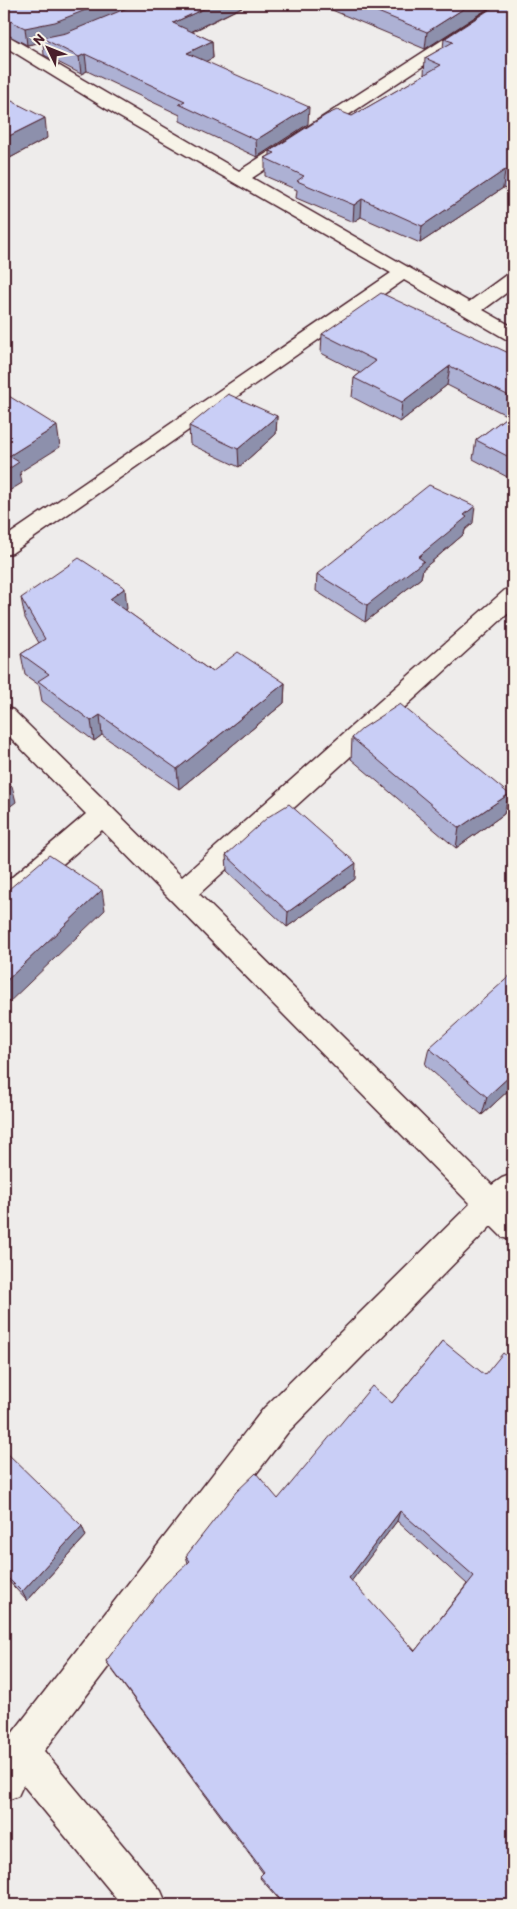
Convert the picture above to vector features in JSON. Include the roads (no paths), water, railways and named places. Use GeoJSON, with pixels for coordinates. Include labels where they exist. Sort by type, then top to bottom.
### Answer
{"type":"FeatureCollection","features":[{"type":"Feature","properties":{"kind":"street"},"geometry":{"type":"LineString","coordinates":[[240,178],[508,4]]}},
{"type":"Feature","properties":{"kind":"street"},"geometry":{"type":"LineString","coordinates":[[4,40],[36,51],[124,112],[513,335]]}},
{"type":"Feature","properties":{"kind":"street"},"geometry":{"type":"LineString","coordinates":[[4,56],[36,51]]}},
{"type":"Feature","properties":{"kind":"street"},"geometry":{"type":"LineString","coordinates":[[4,548],[404,272]]}},
{"type":"Feature","properties":{"kind":"street"},"geometry":{"type":"LineString","coordinates":[[471,310],[513,279]]}},
{"type":"Feature","properties":{"kind":"street"},"geometry":{"type":"LineString","coordinates":[[180,894],[513,596]]}},
{"type":"Feature","properties":{"kind":"street"},"geometry":{"type":"LineString","coordinates":[[4,716],[180,894],[506,1206],[276,1420],[12,1767],[147,1905]]}},
{"type":"Feature","properties":{"kind":"street"},"geometry":{"type":"LineString","coordinates":[[4,899],[102,815]]}}]}
